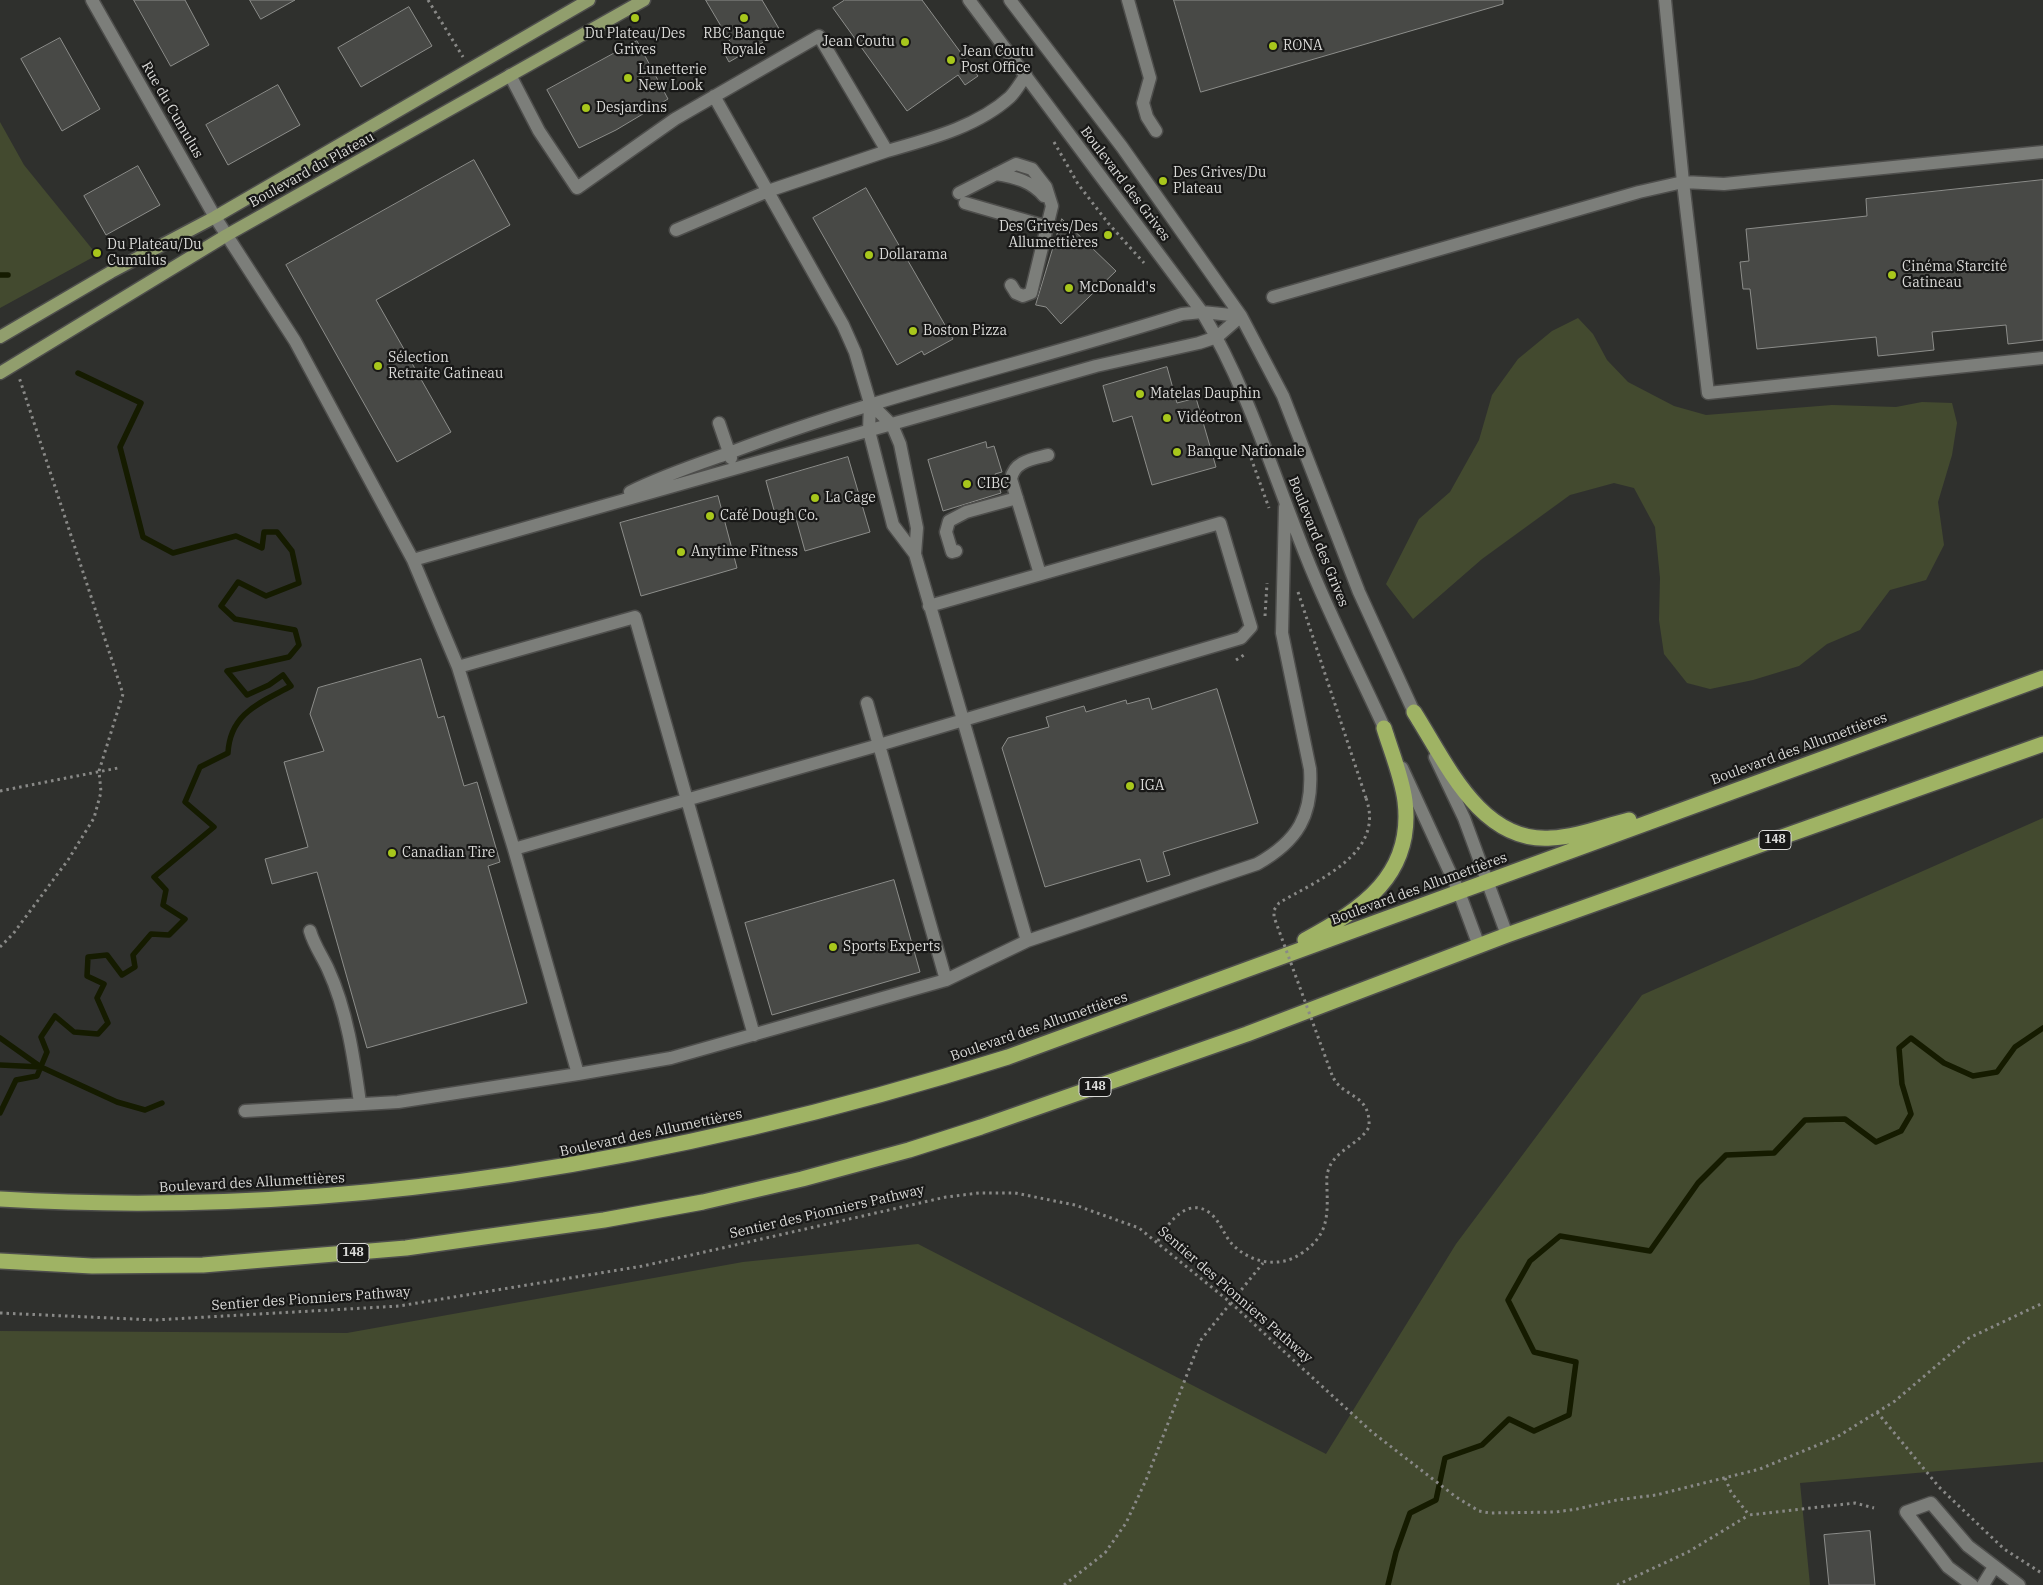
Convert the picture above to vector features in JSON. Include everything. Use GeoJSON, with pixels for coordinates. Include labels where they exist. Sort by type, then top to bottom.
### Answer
{"type":"FeatureCollection","features":[{"type":"Feature","properties":{"kind":"highway","name":"Boulevard des Allumettières"},"geometry":{"type":"LineString","coordinates":[[0,1199],[82,1204],[288,1200],[471,1181],[629,1156],[726,1135],[901,1090],[1008,1057],[1708,799],[2043,678]]}},
{"type":"Feature","properties":{"kind":"highway"},"geometry":{"type":"LineString","coordinates":[[1414,712],[1473,803],[1502,827],[1518,834],[1534,838],[1561,838],[1708,799]]}},
{"type":"Feature","properties":{"kind":"highway"},"geometry":{"type":"LineString","coordinates":[[1262,963],[1360,908],[1389,876],[1405,840],[1406,825],[1405,800],[1384,728]]}},
{"type":"Feature","properties":{"kind":"highway","name":"148"},"geometry":{"type":"LineString","coordinates":[[0,1261],[92,1266],[203,1265],[325,1256],[505,1235],[703,1202],[853,1165],[981,1127],[1247,1034],[1507,936],[2043,744]]}},
{"type":"Feature","properties":{"kind":"main road","name":"Boulevard du Plateau"},"geometry":{"type":"LineString","coordinates":[[0,337],[111,272],[215,217],[588,0]]}},
{"type":"Feature","properties":{"kind":"main road","name":"Boulevard du Plateau"},"geometry":{"type":"LineString","coordinates":[[0,373],[227,235],[644,0]]}},
{"type":"Feature","properties":{"kind":"street","name":"Rue du Cumulus"},"geometry":{"type":"LineString","coordinates":[[92,0],[215,217],[294,341],[412,560],[458,667],[514,849],[578,1074]]}},
{"type":"Feature","properties":{"kind":"street","name":"Boulevard des Grives"},"geometry":{"type":"LineString","coordinates":[[969,0],[1202,312],[1217,337],[1249,406],[1332,618],[1459,892],[1480,946]]}},
{"type":"Feature","properties":{"kind":"street","name":"Boulevard des Grives"},"geometry":{"type":"LineString","coordinates":[[1010,0],[1122,147],[1241,316],[1283,396],[1359,592],[1464,818],[1507,936]]}},
{"type":"Feature","properties":{"kind":"street"},"geometry":{"type":"LineString","coordinates":[[1128,0],[1150,78],[1143,103],[1147,117],[1156,131]]}},
{"type":"Feature","properties":{"kind":"street"},"geometry":{"type":"LineString","coordinates":[[1665,0],[1683,182],[1708,393],[2043,358]]}},
{"type":"Feature","properties":{"kind":"street"},"geometry":{"type":"LineString","coordinates":[[510,75],[539,130],[577,188],[675,119],[819,36],[887,151]]}},
{"type":"Feature","properties":{"kind":"street"},"geometry":{"type":"LineString","coordinates":[[676,230],[768,191],[887,151],[942,135],[965,125],[1011,96],[1026,75]]}},
{"type":"Feature","properties":{"kind":"street"},"geometry":{"type":"LineString","coordinates":[[714,96],[843,325],[855,352],[870,403],[869,431],[893,525],[915,554]]}},
{"type":"Feature","properties":{"kind":"street"},"geometry":{"type":"LineString","coordinates":[[1274,298],[1592,205],[1683,182],[1724,184],[1760,181],[2043,152]]}},
{"type":"Feature","properties":{"kind":"street"},"geometry":{"type":"LineString","coordinates":[[1011,285],[1016,293],[1023,296],[1031,293],[1048,227],[1052,206],[1046,187],[1032,169],[1016,164],[996,174],[962,198],[1048,227]]}},
{"type":"Feature","properties":{"kind":"street"},"geometry":{"type":"LineString","coordinates":[[603,506],[654,480],[870,403],[1182,314],[1202,312],[1241,316]]}},
{"type":"Feature","properties":{"kind":"street"},"geometry":{"type":"LineString","coordinates":[[412,560],[1096,366],[1141,358],[1217,337],[1241,316]]}},
{"type":"Feature","properties":{"kind":"street"},"geometry":{"type":"LineString","coordinates":[[870,403],[892,425],[900,444],[917,528],[915,554],[1027,941]]}},
{"type":"Feature","properties":{"kind":"street"},"geometry":{"type":"LineString","coordinates":[[719,423],[734,469]]}},
{"type":"Feature","properties":{"kind":"street"},"geometry":{"type":"LineString","coordinates":[[1040,574],[1011,479],[1016,467],[1048,455]]}},
{"type":"Feature","properties":{"kind":"street"},"geometry":{"type":"LineString","coordinates":[[956,550],[952,552],[946,532],[949,521],[966,512],[1017,498]]}},
{"type":"Feature","properties":{"kind":"street"},"geometry":{"type":"LineString","coordinates":[[245,1111],[398,1102],[671,1058],[946,980],[1027,941],[1257,864],[1281,848],[1300,827],[1306,816],[1311,786],[1310,769],[1282,633],[1285,502]]}},
{"type":"Feature","properties":{"kind":"street"},"geometry":{"type":"LineString","coordinates":[[514,849],[879,745],[1241,638],[1251,627],[1220,523],[929,606]]}},
{"type":"Feature","properties":{"kind":"street"},"geometry":{"type":"LineString","coordinates":[[458,667],[635,617],[754,1035]]}},
{"type":"Feature","properties":{"kind":"street"},"geometry":{"type":"LineString","coordinates":[[867,703],[946,980]]}},
{"type":"Feature","properties":{"kind":"street"},"geometry":{"type":"LineString","coordinates":[[310,931],[315,948],[328,969],[342,1011],[353,1056],[360,1103]]}},
{"type":"Feature","properties":{"kind":"street"},"geometry":{"type":"LineString","coordinates":[[1972,1585],[1948,1567],[1906,1512],[1931,1503],[1968,1546],[2019,1585]]}},
{"type":"Feature","properties":{"kind":"street"},"geometry":{"type":"LineString","coordinates":[[1983,1585],[1994,1567]]}},
{"type":"Feature","properties":{"kind":"path"},"geometry":{"type":"LineString","coordinates":[[428,0],[458,52],[473,68]]}},
{"type":"Feature","properties":{"kind":"path"},"geometry":{"type":"LineString","coordinates":[[1053,140],[1078,184],[1108,223],[1146,264]]}},
{"type":"Feature","properties":{"kind":"path"},"geometry":{"type":"LineString","coordinates":[[0,947],[13,934],[62,868],[94,818],[101,792],[99,771],[123,694],[14,365]]}},
{"type":"Feature","properties":{"kind":"path"},"geometry":{"type":"LineString","coordinates":[[1265,619],[1267,580]]}},
{"type":"Feature","properties":{"kind":"path"},"geometry":{"type":"LineString","coordinates":[[1236,660],[1255,648]]}},
{"type":"Feature","properties":{"kind":"path"},"geometry":{"type":"LineString","coordinates":[[0,791],[118,768]]}},
{"type":"Feature","properties":{"kind":"path"},"geometry":{"type":"LineString","coordinates":[[1158,1241],[1170,1220],[1190,1209],[1202,1209],[1210,1214],[1231,1244],[1242,1253],[1263,1263],[1286,1261],[1301,1254],[1314,1242],[1324,1228],[1328,1215],[1328,1171],[1339,1154],[1366,1133],[1369,1127],[1367,1109],[1362,1100],[1336,1084],[1274,917],[1274,910],[1278,903],[1345,863],[1361,848],[1366,839],[1370,816],[1366,798]]}},
{"type":"Feature","properties":{"kind":"path","name":"Sentier des Pionniers Pathway"},"geometry":{"type":"LineString","coordinates":[[0,1313],[155,1320],[399,1306],[642,1266],[936,1199],[980,1193],[1015,1193],[1075,1206],[1140,1228],[1231,1303],[1372,1432],[1456,1497],[1479,1511],[1490,1514],[1556,1512],[1656,1495],[1760,1469],[1837,1437],[1896,1401],[1969,1338],[2043,1303]]}},
{"type":"Feature","properties":{"kind":"path"},"geometry":{"type":"LineString","coordinates":[[1064,1585],[1105,1553],[1126,1523],[1146,1480],[1200,1341],[1263,1263]]}},
{"type":"Feature","properties":{"kind":"path"},"geometry":{"type":"LineString","coordinates":[[1878,1412],[1938,1487],[2004,1548],[2043,1574]]}},
{"type":"Feature","properties":{"kind":"path"},"geometry":{"type":"LineString","coordinates":[[1725,1478],[1731,1492],[1749,1515]]}},
{"type":"Feature","properties":{"kind":"path"},"geometry":{"type":"LineString","coordinates":[[1617,1585],[1688,1552],[1749,1515],[1855,1503],[1874,1508]]}},
{"type":"Feature","properties":{"kind":"green space"},"geometry":{"type":"Polygon","coordinates":[[[0,122],[24,165],[97,255],[0,308],[0,122]]]}},
{"type":"Feature","properties":{"kind":"green space"},"geometry":{"type":"Polygon","coordinates":[[[1578,318],[1593,334],[1607,360],[1628,382],[1674,406],[1706,415],[1832,405],[1896,407],[1922,402],[1952,403],[1957,423],[1952,455],[1938,502],[1944,545],[1926,580],[1890,590],[1860,630],[1827,644],[1799,666],[1753,680],[1710,689],[1687,683],[1664,654],[1659,620],[1660,578],[1655,527],[1634,488],[1614,483],[1570,495],[1482,559],[1413,619],[1386,584],[1419,519],[1450,492],[1479,440],[1492,395],[1518,359],[1552,331],[1578,318]]]}},
{"type":"Feature","properties":{"kind":"green space"},"geometry":{"type":"Polygon","coordinates":[[[2043,818],[2043,1462],[1800,1483],[1810,1585],[0,1585],[0,1331],[347,1333],[743,1262],[918,1244],[1326,1454],[1456,1244],[1642,995],[2043,818]]]}},
{"type":"Feature","properties":{"kind":"building"},"geometry":{"type":"Polygon","coordinates":[[[134,0],[185,0],[209,45],[171,66],[134,0]]]}},
{"type":"Feature","properties":{"kind":"building"},"geometry":{"type":"Polygon","coordinates":[[[250,0],[295,0],[261,19],[250,0]]]}},
{"type":"Feature","properties":{"kind":"building","name":"RBC Banque Royale"},"geometry":{"type":"Polygon","coordinates":[[[706,0],[762,0],[781,32],[729,62],[722,49],[731,44],[706,0]]]}},
{"type":"Feature","properties":{"kind":"building","name":"Jean Coutu"},"geometry":{"type":"Polygon","coordinates":[[[845,0],[922,0],[978,76],[965,85],[958,75],[907,111],[833,8],[845,0]]]}},
{"type":"Feature","properties":{"kind":"building","name":"RONA"},"geometry":{"type":"Polygon","coordinates":[[[1174,0],[1503,0],[1503,4],[1201,92],[1174,0]]]}},
{"type":"Feature","properties":{"kind":"building"},"geometry":{"type":"Polygon","coordinates":[[[409,7],[432,46],[361,87],[338,48],[409,7]]]}},
{"type":"Feature","properties":{"kind":"building"},"geometry":{"type":"Polygon","coordinates":[[[60,38],[100,109],[62,131],[21,59],[60,38]]]}},
{"type":"Feature","properties":{"kind":"building"},"geometry":{"type":"Polygon","coordinates":[[[637,41],[668,99],[616,130],[579,148],[547,90],[637,41]]]}},
{"type":"Feature","properties":{"kind":"building"},"geometry":{"type":"Polygon","coordinates":[[[278,85],[300,125],[228,165],[206,125],[278,85]]]}},
{"type":"Feature","properties":{"kind":"building","name":"Sélection Retraite Gatineau"},"geometry":{"type":"Polygon","coordinates":[[[474,160],[510,225],[376,300],[451,432],[397,462],[286,265],[474,160]]]}},
{"type":"Feature","properties":{"kind":"building"},"geometry":{"type":"Polygon","coordinates":[[[138,166],[160,205],[106,235],[84,196],[138,166]]]}},
{"type":"Feature","properties":{"kind":"building","name":"Cinéma Starcité Gatineau"},"geometry":{"type":"Polygon","coordinates":[[[2043,180],[2043,340],[2008,344],[2006,325],[1932,332],[1934,350],[1878,356],[1876,337],[1757,349],[1750,289],[1743,289],[1740,262],[1749,261],[1746,229],[1867,216],[1866,199],[2043,180]]]}},
{"type":"Feature","properties":{"kind":"building","name":"Dollarama"},"geometry":{"type":"Polygon","coordinates":[[[866,188],[953,339],[924,355],[922,351],[897,365],[813,218],[866,188]]]}},
{"type":"Feature","properties":{"kind":"building","name":"McDonald's"},"geometry":{"type":"Polygon","coordinates":[[[1062,219],[1116,271],[1061,324],[1046,307],[1036,305],[1062,219]]]}},
{"type":"Feature","properties":{"kind":"building"},"geometry":{"type":"Polygon","coordinates":[[[1167,367],[1177,403],[1196,398],[1216,467],[1152,485],[1132,416],[1113,422],[1103,386],[1167,367]]]}},
{"type":"Feature","properties":{"kind":"building","name":"CIBC"},"geometry":{"type":"Polygon","coordinates":[[[986,442],[987,448],[994,446],[1002,472],[995,474],[1001,493],[943,511],[928,460],[986,442]]]}},
{"type":"Feature","properties":{"kind":"building","name":"La Cage"},"geometry":{"type":"Polygon","coordinates":[[[848,457],[870,532],[805,551],[795,515],[777,521],[766,481],[848,457]]]}},
{"type":"Feature","properties":{"kind":"building","name":"Anytime Fitness"},"geometry":{"type":"Polygon","coordinates":[[[718,496],[737,568],[641,596],[620,523],[718,496]]]}},
{"type":"Feature","properties":{"kind":"building","name":"Canadian Tire"},"geometry":{"type":"Polygon","coordinates":[[[421,659],[438,718],[444,716],[464,786],[477,782],[500,862],[488,866],[527,1003],[367,1048],[317,872],[272,884],[265,859],[308,847],[284,762],[324,751],[310,714],[318,688],[421,659]]]}},
{"type":"Feature","properties":{"kind":"building","name":"IGA"},"geometry":{"type":"Polygon","coordinates":[[[1217,689],[1258,823],[1163,852],[1170,875],[1147,882],[1140,859],[1045,887],[1002,748],[1008,738],[1049,727],[1046,717],[1084,706],[1086,712],[1126,700],[1127,704],[1149,698],[1152,709],[1217,689]]]}},
{"type":"Feature","properties":{"kind":"building","name":"Sports Experts"},"geometry":{"type":"Polygon","coordinates":[[[894,880],[920,972],[772,1015],[745,923],[894,880]]]}},
{"type":"Feature","properties":{"kind":"building"},"geometry":{"type":"Polygon","coordinates":[[[1870,1531],[1875,1585],[1829,1585],[1824,1535],[1870,1531]]]}},
{"type":"Feature","properties":{"kind":"waterway"},"geometry":{"type":"LineString","coordinates":[[0,275],[8,275]]}},
{"type":"Feature","properties":{"kind":"waterway"},"geometry":{"type":"LineString","coordinates":[[0,1113],[16,1080],[37,1076],[47,1052],[41,1037],[55,1016],[74,1032],[98,1034],[108,1023],[97,998],[104,984],[87,976],[88,957],[107,955],[122,975],[135,967],[133,955],[151,934],[169,935],[185,919],[163,905],[166,890],[154,877],[214,827],[185,802],[200,767],[228,753],[234,728],[249,711],[291,686],[283,675],[269,685],[247,695],[227,671],[289,657],[299,645],[295,630],[235,619],[221,606],[238,582],[266,596],[299,583],[292,551],[277,532],[264,532],[262,548],[236,536],[173,553],[143,537],[120,447],[141,403],[78,373]]}},
{"type":"Feature","properties":{"kind":"waterway"},"geometry":{"type":"LineString","coordinates":[[1388,1585],[1396,1552],[1410,1513],[1436,1500],[1445,1458],[1482,1445],[1509,1419],[1534,1431],[1569,1415],[1576,1362],[1534,1352],[1508,1300],[1530,1261],[1560,1236],[1650,1251],[1698,1183],[1726,1155],[1774,1153],[1805,1120],[1845,1119],[1876,1142],[1901,1131],[1911,1114],[1902,1084],[1899,1048],[1911,1038],[1944,1063],[1973,1076],[1997,1072],[2015,1047],[2043,1028]]}},
{"type":"Feature","properties":{"kind":"waterway"},"geometry":{"type":"LineString","coordinates":[[0,1038],[41,1067],[117,1102],[145,1110],[162,1103]]}},
{"type":"Feature","properties":{"kind":"waterway"},"geometry":{"type":"LineString","coordinates":[[0,1065],[41,1067]]}},
{"type":"Feature","properties":{"kind":"place","name":"Du Plateau/Des Grives"},"geometry":{"type":"Point","coordinates":[635,18]}},
{"type":"Feature","properties":{"kind":"place","name":"RBC Banque Royale"},"geometry":{"type":"Point","coordinates":[744,18]}},
{"type":"Feature","properties":{"kind":"place","name":"Jean Coutu"},"geometry":{"type":"Point","coordinates":[905,42]}},
{"type":"Feature","properties":{"kind":"place","name":"RONA"},"geometry":{"type":"Point","coordinates":[1273,46]}},
{"type":"Feature","properties":{"kind":"place","name":"Jean Coutu Post Office"},"geometry":{"type":"Point","coordinates":[951,60]}},
{"type":"Feature","properties":{"kind":"place","name":"Lunetterie New Look"},"geometry":{"type":"Point","coordinates":[628,78]}},
{"type":"Feature","properties":{"kind":"place","name":"Desjardins"},"geometry":{"type":"Point","coordinates":[586,108]}},
{"type":"Feature","properties":{"kind":"place","name":"Des Grives/Du Plateau"},"geometry":{"type":"Point","coordinates":[1163,181]}},
{"type":"Feature","properties":{"kind":"place","name":"Des Grives/Des Allumettières"},"geometry":{"type":"Point","coordinates":[1108,235]}},
{"type":"Feature","properties":{"kind":"place","name":"Du Plateau/Du Cumulus"},"geometry":{"type":"Point","coordinates":[97,253]}},
{"type":"Feature","properties":{"kind":"place","name":"Dollarama"},"geometry":{"type":"Point","coordinates":[869,255]}},
{"type":"Feature","properties":{"kind":"place","name":"Cinéma Starcité Gatineau"},"geometry":{"type":"Point","coordinates":[1892,275]}},
{"type":"Feature","properties":{"kind":"place","name":"McDonald's"},"geometry":{"type":"Point","coordinates":[1069,288]}},
{"type":"Feature","properties":{"kind":"place","name":"Boston Pizza"},"geometry":{"type":"Point","coordinates":[913,331]}},
{"type":"Feature","properties":{"kind":"place","name":"Sélection Retraite Gatineau"},"geometry":{"type":"Point","coordinates":[378,366]}},
{"type":"Feature","properties":{"kind":"place","name":"Matelas Dauphin"},"geometry":{"type":"Point","coordinates":[1140,394]}},
{"type":"Feature","properties":{"kind":"place","name":"Vidéotron"},"geometry":{"type":"Point","coordinates":[1167,418]}},
{"type":"Feature","properties":{"kind":"place","name":"Banque Nationale"},"geometry":{"type":"Point","coordinates":[1177,452]}},
{"type":"Feature","properties":{"kind":"place","name":"CIBC"},"geometry":{"type":"Point","coordinates":[967,484]}},
{"type":"Feature","properties":{"kind":"place","name":"La Cage"},"geometry":{"type":"Point","coordinates":[815,498]}},
{"type":"Feature","properties":{"kind":"place","name":"Café Dough Co."},"geometry":{"type":"Point","coordinates":[710,516]}},
{"type":"Feature","properties":{"kind":"place","name":"Anytime Fitness"},"geometry":{"type":"Point","coordinates":[681,552]}},
{"type":"Feature","properties":{"kind":"place","name":"IGA"},"geometry":{"type":"Point","coordinates":[1130,786]}},
{"type":"Feature","properties":{"kind":"place","name":"Canadian Tire"},"geometry":{"type":"Point","coordinates":[392,853]}},
{"type":"Feature","properties":{"kind":"place","name":"Sports Experts"},"geometry":{"type":"Point","coordinates":[833,947]}}]}
